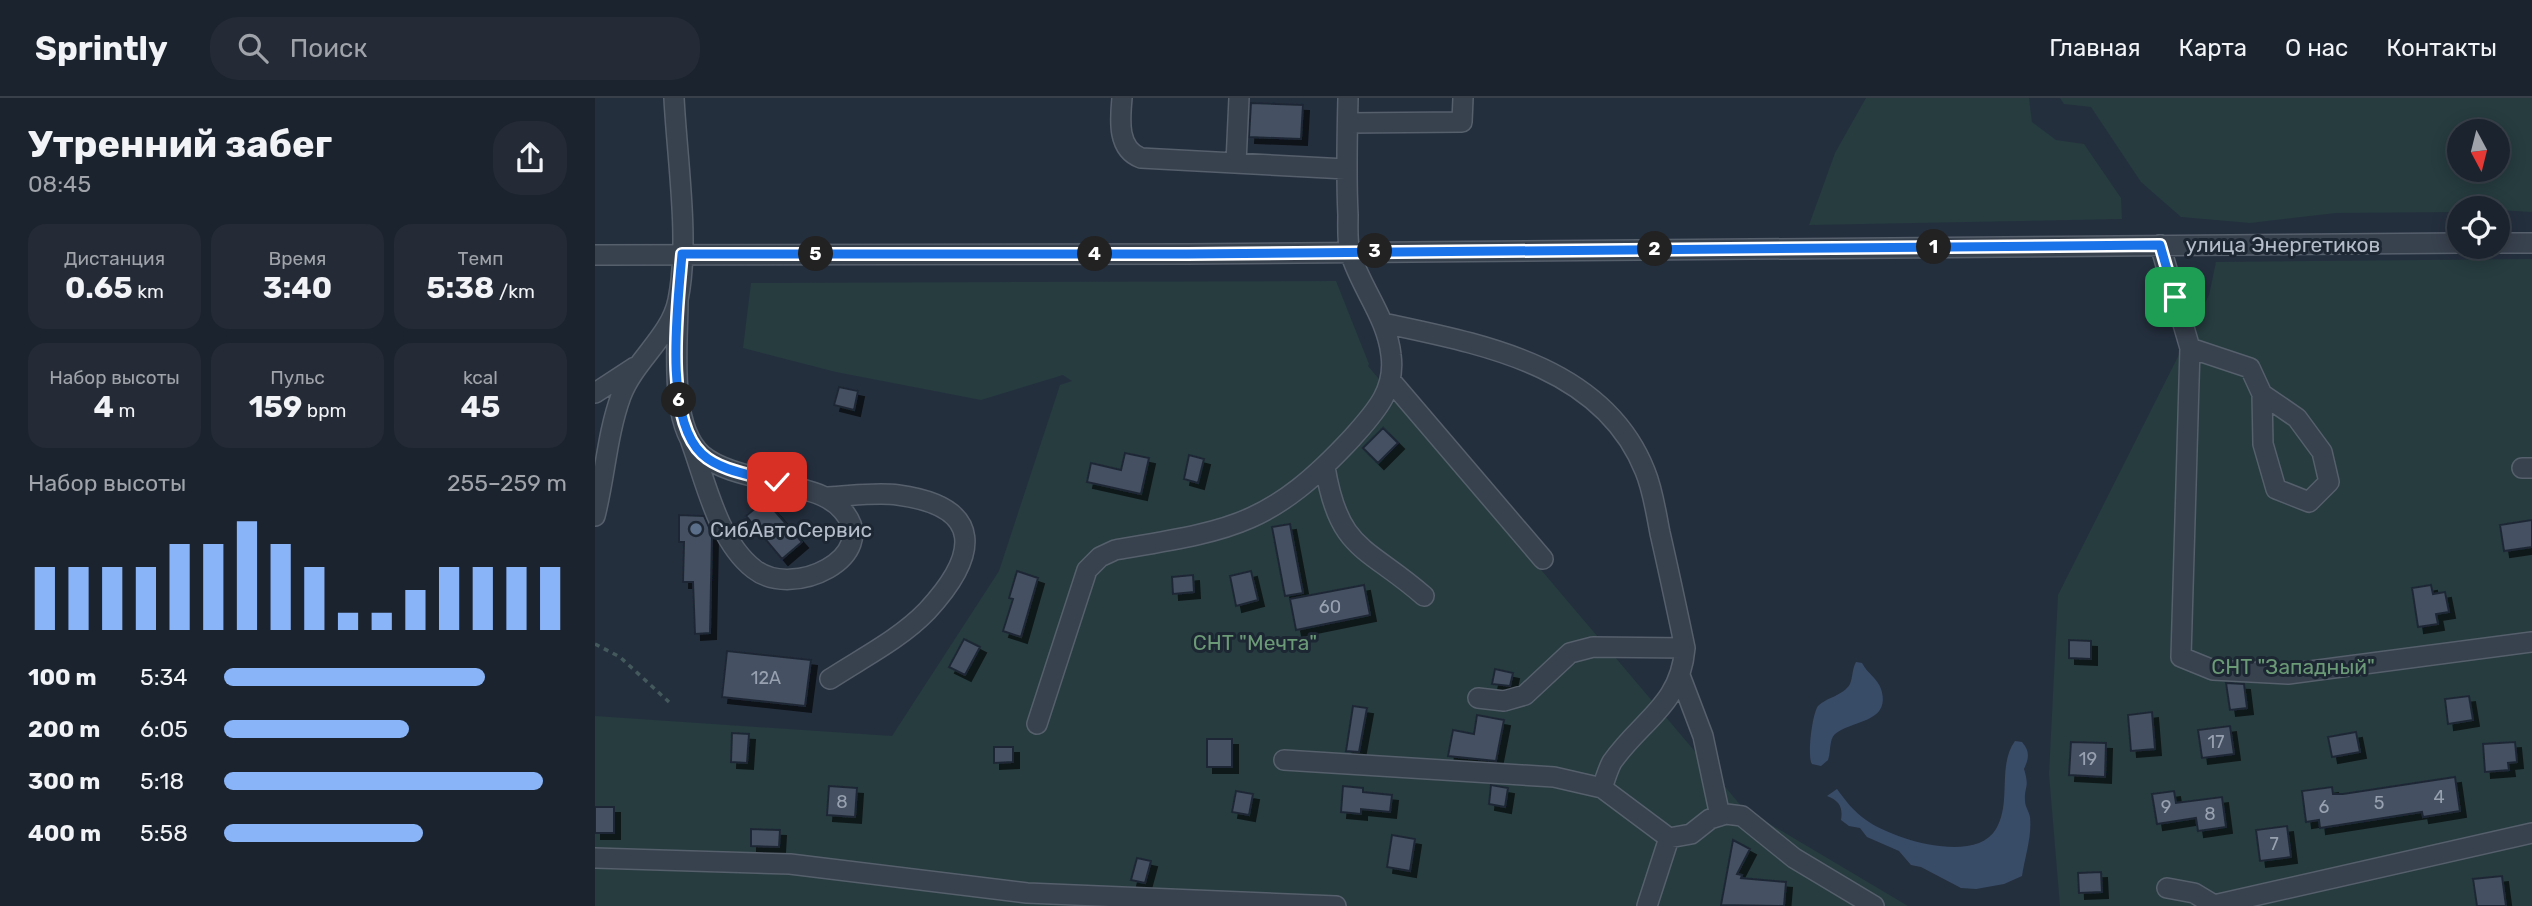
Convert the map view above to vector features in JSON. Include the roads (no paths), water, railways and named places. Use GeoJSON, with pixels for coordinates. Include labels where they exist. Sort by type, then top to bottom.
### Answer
{"type":"FeatureCollection","features":[{"type":"Feature","properties":{"kind":"street"},"geometry":{"type":"LineString","coordinates":[[674,98],[682,254],[678,302],[678,389],[691,442],[726,533],[755,570],[775,580],[793,581],[815,576],[833,567],[847,552],[852,533],[846,513],[828,497]]}},
{"type":"Feature","properties":{"kind":"street"},"geometry":{"type":"LineString","coordinates":[[1122,98],[1123,143],[1134,155],[1346,169]]}},
{"type":"Feature","properties":{"kind":"street"},"geometry":{"type":"LineString","coordinates":[[1236,163],[1239,98]]}},
{"type":"Feature","properties":{"kind":"street"},"geometry":{"type":"LineString","coordinates":[[1037,724],[1087,570],[1100,557],[1115,550],[1219,532],[1252,519],[1295,493],[1325,467],[1382,404],[1391,381],[1392,356],[1383,323],[1350,251],[1346,169],[1349,98]]}},
{"type":"Feature","properties":{"kind":"street"},"geometry":{"type":"LineString","coordinates":[[1347,123],[1462,122],[1463,98]]}},
{"type":"Feature","properties":{"kind":"street","name":"улица Энергетиков"},"geometry":{"type":"LineString","coordinates":[[595,255],[1187,254],[2447,243]]}},
{"type":"Feature","properties":{"kind":"street"},"geometry":{"type":"LineString","coordinates":[[2510,243],[2532,243]]}},
{"type":"Feature","properties":{"kind":"street"},"geometry":{"type":"LineString","coordinates":[[2160,245],[2190,348],[2181,657],[2213,670],[2288,674],[2532,642]]}},
{"type":"Feature","properties":{"kind":"street"},"geometry":{"type":"LineString","coordinates":[[595,516],[621,397],[635,367],[672,318],[678,302]]}},
{"type":"Feature","properties":{"kind":"street"},"geometry":{"type":"LineString","coordinates":[[1383,323],[1509,354],[1552,372],[1607,411],[1630,439],[1646,472],[1685,648],[1681,678],[1663,707],[1612,763],[1602,788]]}},
{"type":"Feature","properties":{"kind":"street"},"geometry":{"type":"LineString","coordinates":[[2190,348],[2250,368],[2262,394],[2263,444],[2276,489],[2309,502],[2329,482],[2322,452],[2297,418],[2262,394]]}},
{"type":"Feature","properties":{"kind":"street"},"geometry":{"type":"LineString","coordinates":[[595,393],[635,367]]}},
{"type":"Feature","properties":{"kind":"street"},"geometry":{"type":"LineString","coordinates":[[1391,381],[1543,558]]}},
{"type":"Feature","properties":{"kind":"street"},"geometry":{"type":"LineString","coordinates":[[691,442],[703,456],[725,467],[828,497],[897,494],[943,506],[961,520],[967,535],[964,555],[927,611],[893,639],[830,679]]}},
{"type":"Feature","properties":{"kind":"street"},"geometry":{"type":"LineString","coordinates":[[1325,467],[1329,495],[1338,518],[1353,542],[1424,596]]}},
{"type":"Feature","properties":{"kind":"street"},"geometry":{"type":"LineString","coordinates":[[1478,698],[1504,701],[1525,695],[1570,653],[1593,647],[1685,648]]}},
{"type":"Feature","properties":{"kind":"street"},"geometry":{"type":"LineString","coordinates":[[1681,678],[1703,736],[1720,816]]}},
{"type":"Feature","properties":{"kind":"street"},"geometry":{"type":"LineString","coordinates":[[1284,760],[1554,777],[1602,788],[1669,838],[1691,834],[1710,819],[1742,816],[1794,858],[1874,906]]}},
{"type":"Feature","properties":{"kind":"street"},"geometry":{"type":"LineString","coordinates":[[2167,888],[2194,893],[2214,905],[2532,833]]}},
{"type":"Feature","properties":{"kind":"street"},"geometry":{"type":"LineString","coordinates":[[1647,906],[1669,838]]}},
{"type":"Feature","properties":{"kind":"street"},"geometry":{"type":"LineString","coordinates":[[595,858],[790,864],[1027,893],[1336,906]]}},
{"type":"Feature","properties":{"kind":"water"},"geometry":{"type":"Polygon","coordinates":[[[1856,662],[1862,663],[1880,685],[1883,700],[1881,708],[1868,719],[1835,734],[1828,760],[1821,766],[1812,764],[1810,745],[1818,706],[1847,688],[1856,662]]]}},
{"type":"Feature","properties":{"kind":"water"},"geometry":{"type":"Polygon","coordinates":[[[2015,741],[2025,745],[2028,758],[2024,769],[2030,832],[2022,876],[2004,884],[1976,889],[1961,888],[1921,867],[1911,865],[1899,851],[1867,837],[1860,828],[1849,826],[1841,820],[1840,805],[1827,796],[1837,789],[1862,817],[1878,827],[1913,841],[1952,847],[1970,845],[1985,840],[1996,829],[2001,818],[2007,762],[2015,741]]]}},
{"type":"Feature","properties":{"kind":"place","name":"СибАвтоСервис"},"geometry":{"type":"Point","coordinates":[696,529]}},
{"type":"Feature","properties":{"kind":"park label","name":"СНТ \"Мечта\""},"geometry":{"type":"Point","coordinates":[1255,642]}},
{"type":"Feature","properties":{"kind":"park label","name":"СНТ \"Западный\""},"geometry":{"type":"Point","coordinates":[2293,666]}}]}
